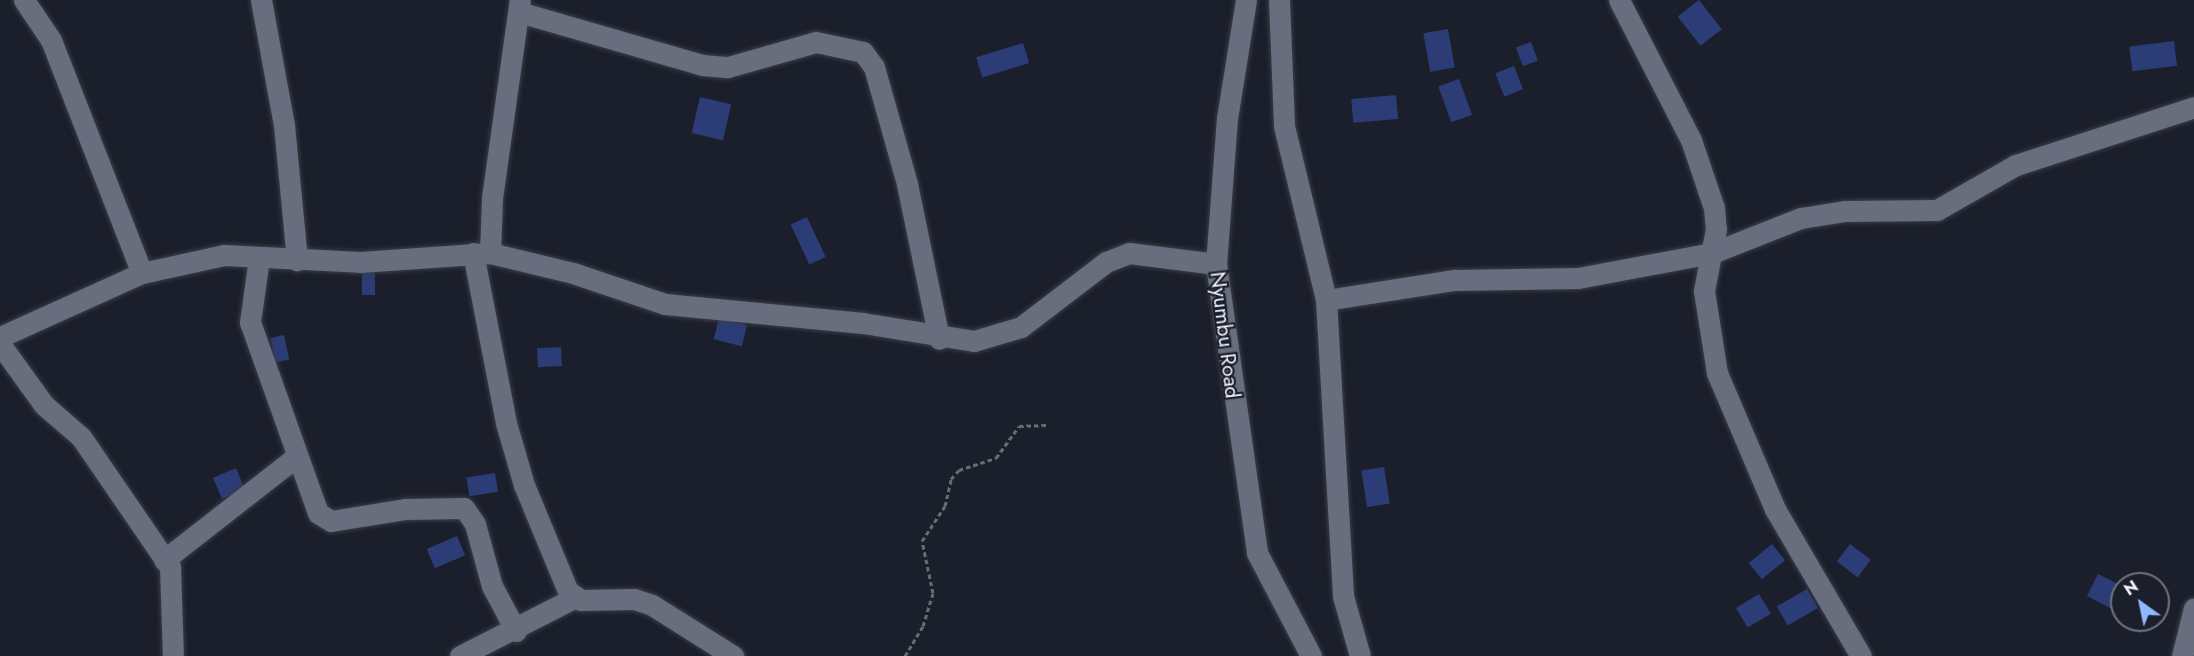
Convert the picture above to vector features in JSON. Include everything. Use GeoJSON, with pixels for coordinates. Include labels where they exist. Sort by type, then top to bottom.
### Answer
{"type":"FeatureCollection","features":[{"type":"Feature","properties":{"kind":"street"},"geometry":{"type":"LineString","coordinates":[[261,0],[284,125],[297,260]]}},
{"type":"Feature","properties":{"kind":"street","name":"Nyumbu Road"},"geometry":{"type":"LineString","coordinates":[[1246,0],[1227,118],[1216,264],[1257,553],[1311,656]]}},
{"type":"Feature","properties":{"kind":"street"},"geometry":{"type":"LineString","coordinates":[[1279,0],[1284,126],[1326,300],[1339,556],[1343,596],[1360,656]]}},
{"type":"Feature","properties":{"kind":"street"},"geometry":{"type":"LineString","coordinates":[[1619,0],[1691,140],[1714,208],[1712,253],[1704,291],[1717,373],[1775,509],[1861,656]]}},
{"type":"Feature","properties":{"kind":"street"},"geometry":{"type":"LineString","coordinates":[[33,2],[51,40],[142,273]]}},
{"type":"Feature","properties":{"kind":"street"},"geometry":{"type":"LineString","coordinates":[[574,598],[524,485],[481,253],[519,6],[703,65],[728,67],[816,42],[863,52],[874,68],[907,184],[939,339]]}},
{"type":"Feature","properties":{"kind":"street"},"geometry":{"type":"LineString","coordinates":[[1326,300],[1454,280],[1578,278],[1712,253],[1801,218],[1845,211],[1937,210],[2016,165],[2194,107]]}},
{"type":"Feature","properties":{"kind":"street"},"geometry":{"type":"LineString","coordinates":[[173,656],[171,573],[164,560],[81,437],[38,398],[1,338],[142,273],[198,257],[360,262],[481,253],[573,273],[665,304],[863,322],[939,339],[1000,336],[1046,310],[1106,262],[1129,253],[1216,264]]}},
{"type":"Feature","properties":{"kind":"street"},"geometry":{"type":"LineString","coordinates":[[259,258],[249,322],[296,457],[324,519],[464,508],[475,524],[492,586],[516,632]]}},
{"type":"Feature","properties":{"kind":"street"},"geometry":{"type":"LineString","coordinates":[[164,560],[296,457]]}},
{"type":"Feature","properties":{"kind":"street"},"geometry":{"type":"LineString","coordinates":[[460,656],[516,632],[574,598],[652,605],[733,656]]}},
{"type":"Feature","properties":{"kind":"street"},"geometry":{"type":"LineString","coordinates":[[2182,656],[2194,608]]}},
{"type":"Feature","properties":{"kind":"path"},"geometry":{"type":"LineString","coordinates":[[905,656],[923,626],[933,593],[922,541],[945,506],[951,479],[959,470],[996,458],[1019,426],[1046,425]]}},
{"type":"Feature","properties":{"kind":"building"},"geometry":{"type":"Polygon","coordinates":[[[1699,0],[1722,29],[1701,46],[1678,17],[1699,0]]]}},
{"type":"Feature","properties":{"kind":"building"},"geometry":{"type":"Polygon","coordinates":[[[1448,29],[1455,67],[1430,72],[1423,33],[1448,29]]]}},
{"type":"Feature","properties":{"kind":"building"},"geometry":{"type":"Polygon","coordinates":[[[2174,41],[2177,66],[2132,71],[2129,46],[2174,41]]]}},
{"type":"Feature","properties":{"kind":"building"},"geometry":{"type":"Polygon","coordinates":[[[1531,42],[1538,61],[1523,66],[1516,47],[1531,42]]]}},
{"type":"Feature","properties":{"kind":"building"},"geometry":{"type":"Polygon","coordinates":[[[1023,43],[1029,63],[982,77],[976,57],[1023,43]]]}},
{"type":"Feature","properties":{"kind":"building"},"geometry":{"type":"Polygon","coordinates":[[[1514,66],[1523,89],[1504,97],[1495,73],[1514,66]]]}},
{"type":"Feature","properties":{"kind":"building"},"geometry":{"type":"Polygon","coordinates":[[[1459,79],[1472,115],[1451,122],[1438,87],[1459,79]]]}},
{"type":"Feature","properties":{"kind":"building"},"geometry":{"type":"Polygon","coordinates":[[[1396,95],[1398,119],[1353,123],[1351,99],[1396,95]]]}},
{"type":"Feature","properties":{"kind":"building"},"geometry":{"type":"Polygon","coordinates":[[[700,97],[731,104],[723,140],[692,133],[700,97]]]}},
{"type":"Feature","properties":{"kind":"building"},"geometry":{"type":"Polygon","coordinates":[[[807,217],[826,257],[809,264],[791,225],[807,217]]]}},
{"type":"Feature","properties":{"kind":"building"},"geometry":{"type":"Polygon","coordinates":[[[362,272],[375,272],[375,295],[362,295],[362,272]]]}},
{"type":"Feature","properties":{"kind":"building"},"geometry":{"type":"Polygon","coordinates":[[[719,318],[747,325],[742,346],[714,339],[719,318]]]}},
{"type":"Feature","properties":{"kind":"building"},"geometry":{"type":"Polygon","coordinates":[[[284,335],[289,359],[276,362],[270,338],[284,335]]]}},
{"type":"Feature","properties":{"kind":"building"},"geometry":{"type":"Polygon","coordinates":[[[561,347],[562,366],[538,367],[537,348],[561,347]]]}},
{"type":"Feature","properties":{"kind":"building"},"geometry":{"type":"Polygon","coordinates":[[[1384,467],[1390,504],[1367,507],[1361,471],[1384,467]]]}},
{"type":"Feature","properties":{"kind":"building"},"geometry":{"type":"Polygon","coordinates":[[[236,468],[245,489],[222,499],[213,478],[236,468]]]}},
{"type":"Feature","properties":{"kind":"building"},"geometry":{"type":"Polygon","coordinates":[[[495,473],[498,492],[469,496],[466,478],[495,473]]]}},
{"type":"Feature","properties":{"kind":"building"},"geometry":{"type":"Polygon","coordinates":[[[457,536],[465,555],[435,568],[427,549],[457,536]]]}},
{"type":"Feature","properties":{"kind":"building"},"geometry":{"type":"Polygon","coordinates":[[[1772,544],[1785,560],[1762,579],[1749,563],[1772,544]]]}},
{"type":"Feature","properties":{"kind":"building"},"geometry":{"type":"Polygon","coordinates":[[[1850,544],[1871,560],[1858,577],[1837,562],[1850,544]]]}},
{"type":"Feature","properties":{"kind":"building"},"geometry":{"type":"Polygon","coordinates":[[[2098,574],[2110,580],[2110,608],[2087,596],[2098,574]]]}},
{"type":"Feature","properties":{"kind":"building"},"geometry":{"type":"Polygon","coordinates":[[[1807,589],[1818,608],[1788,626],[1777,606],[1807,589]]]}},
{"type":"Feature","properties":{"kind":"building"},"geometry":{"type":"Polygon","coordinates":[[[1759,594],[1771,614],[1748,628],[1736,608],[1759,594]]]}}]}
